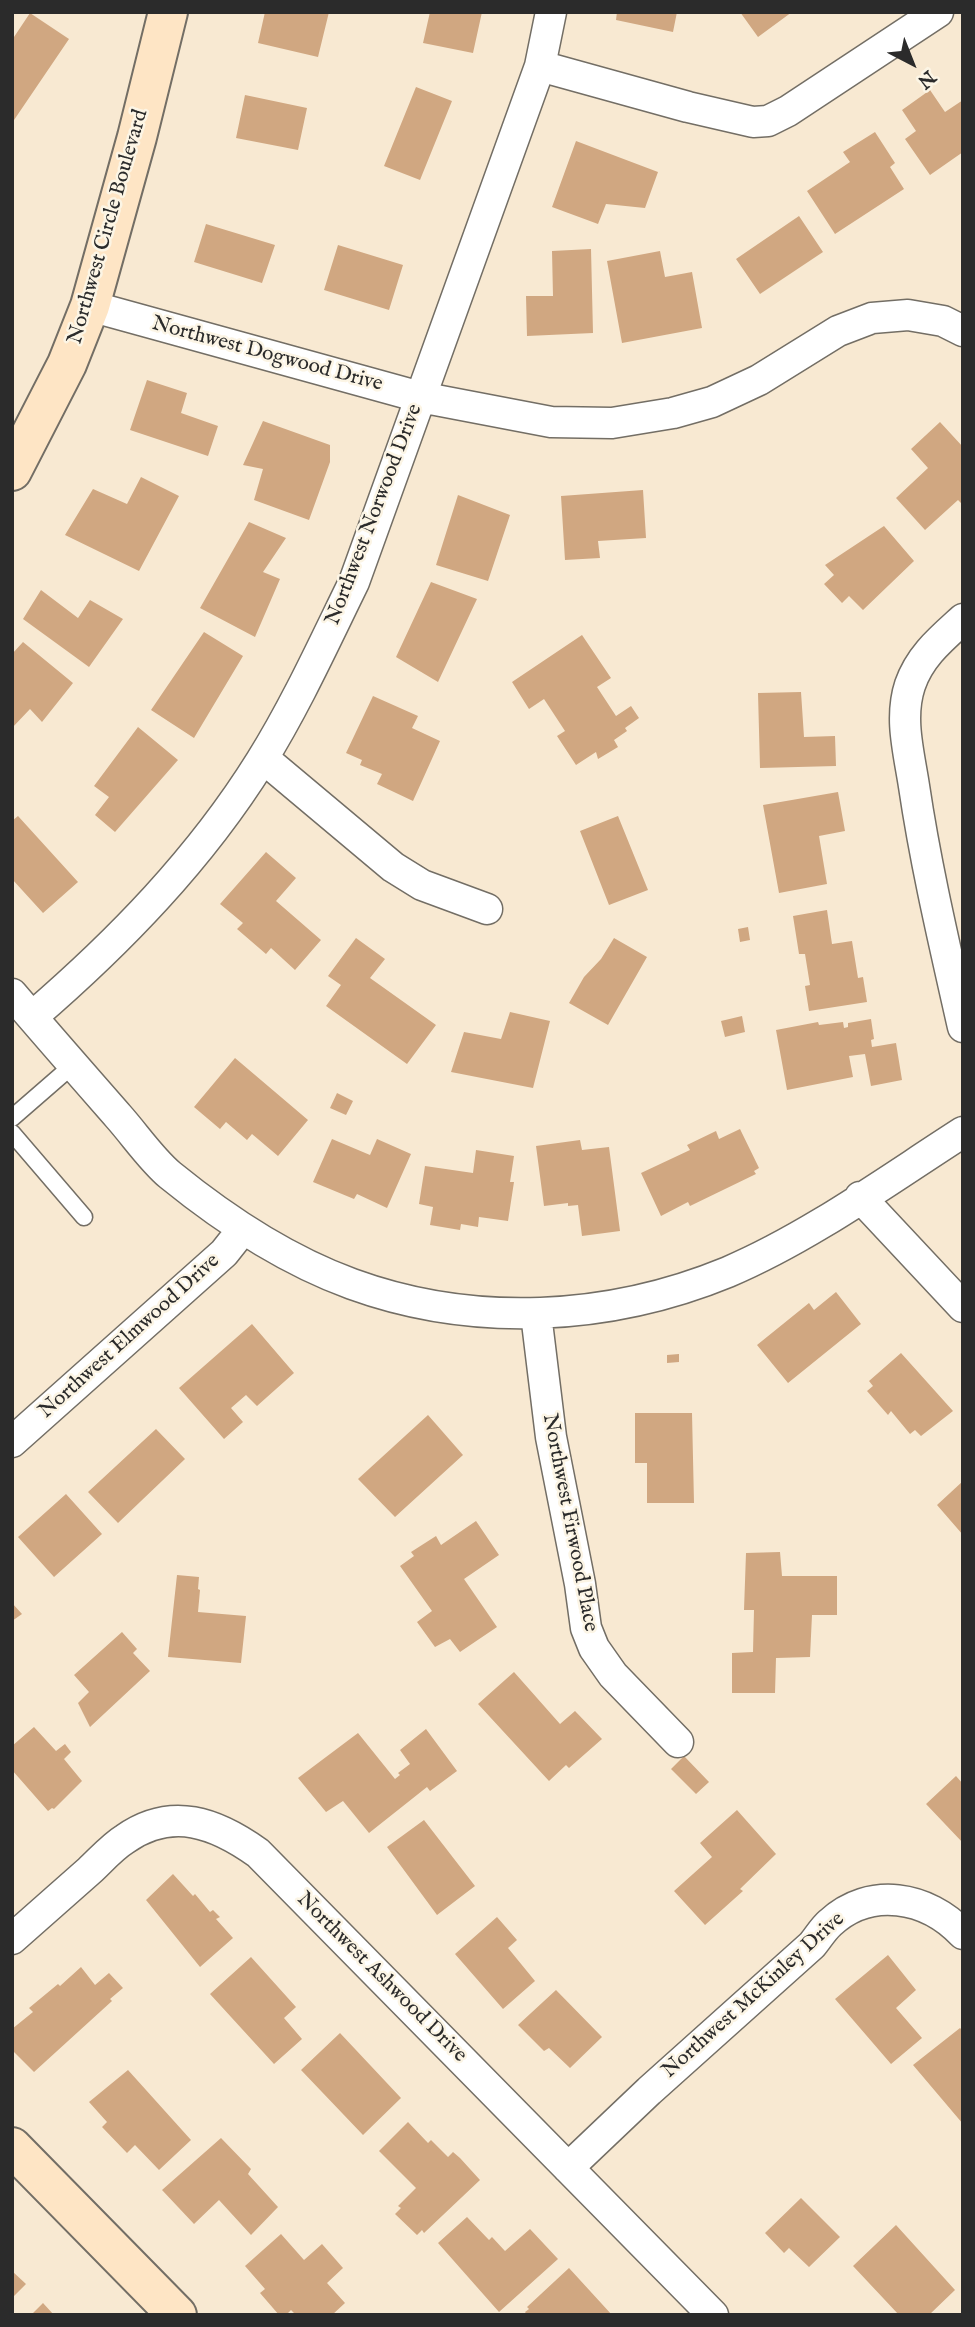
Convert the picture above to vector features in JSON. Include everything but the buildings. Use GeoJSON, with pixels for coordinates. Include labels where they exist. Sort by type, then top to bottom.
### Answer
{"type":"FeatureCollection","features":[{"type":"Feature","properties":{"kind":"main road","name":"Northwest Circle Boulevard"},"geometry":{"type":"LineString","coordinates":[[13,469],[67,364],[90,306],[138,137],[168,12]]}},
{"type":"Feature","properties":{"kind":"main road"},"geometry":{"type":"LineString","coordinates":[[12,2147],[177,2315]]}},
{"type":"Feature","properties":{"kind":"street","name":"Northwest Norwood Drive"},"geometry":{"type":"LineString","coordinates":[[32,1017],[135,922],[184,866],[263,758],[327,637],[354,582],[540,66],[551,12]]}},
{"type":"Feature","properties":{"kind":"street"},"geometry":{"type":"LineString","coordinates":[[540,66],[688,107],[753,122],[768,121],[788,111],[937,12]]}},
{"type":"Feature","properties":{"kind":"street","name":"Northwest Dogwood Drive"},"geometry":{"type":"LineString","coordinates":[[90,306],[420,397],[551,422],[612,423],[673,414],[712,402],[759,380],[838,331],[872,318],[908,315],[943,321],[963,331]]}},
{"type":"Feature","properties":{"kind":"street"},"geometry":{"type":"LineString","coordinates":[[963,619],[931,648],[918,666],[905,708],[905,730],[922,837],[963,1027]]}},
{"type":"Feature","properties":{"kind":"street"},"geometry":{"type":"LineString","coordinates":[[263,758],[393,867],[422,885],[487,909]]}},
{"type":"Feature","properties":{"kind":"street"},"geometry":{"type":"LineString","coordinates":[[12,994],[168,1173],[243,1229],[310,1266],[352,1284],[419,1303],[477,1312],[536,1314],[595,1308],[658,1295],[728,1272],[795,1238],[963,1132]]}},
{"type":"Feature","properties":{"kind":"street"},"geometry":{"type":"LineString","coordinates":[[860,1197],[963,1307]]}},
{"type":"Feature","properties":{"kind":"street","name":"Northwest Elmwood Drive"},"geometry":{"type":"LineString","coordinates":[[12,1442],[224,1253],[243,1229]]}},
{"type":"Feature","properties":{"kind":"street","name":"Northwest Firwood Place"},"geometry":{"type":"LineString","coordinates":[[536,1314],[551,1437],[586,1628],[594,1648],[613,1675],[678,1742]]}},
{"type":"Feature","properties":{"kind":"street","name":"Northwest Ashwood Drive"},"geometry":{"type":"LineString","coordinates":[[12,1939],[125,1839],[151,1825],[180,1820],[210,1825],[237,1838],[258,1853],[713,2315]]}},
{"type":"Feature","properties":{"kind":"street","name":"Northwest McKinley Drive"},"geometry":{"type":"LineString","coordinates":[[568,2168],[649,2091],[812,1945],[830,1923],[855,1907],[884,1899],[904,1900],[932,1909],[963,1934]]}},
{"type":"Feature","properties":{"kind":"lane"},"geometry":{"type":"LineString","coordinates":[[12,1118],[73,1065]]}},
{"type":"Feature","properties":{"kind":"lane"},"geometry":{"type":"LineString","coordinates":[[12,1133],[85,1217]]}}]}
